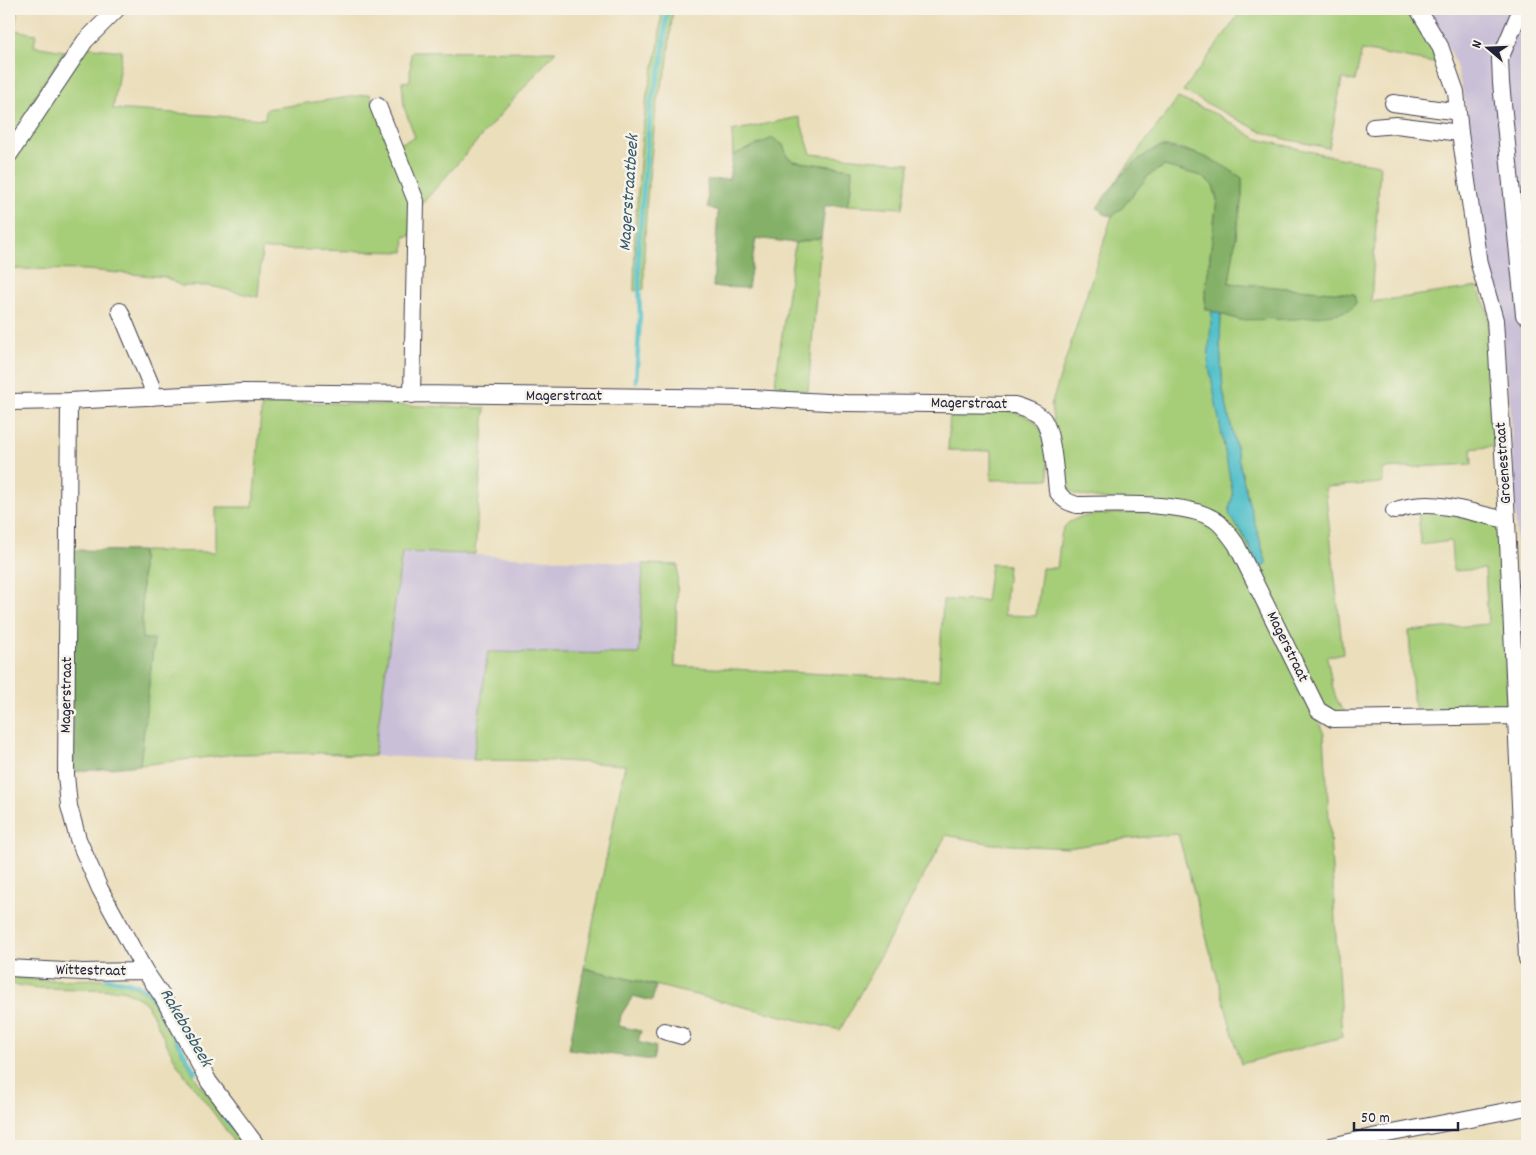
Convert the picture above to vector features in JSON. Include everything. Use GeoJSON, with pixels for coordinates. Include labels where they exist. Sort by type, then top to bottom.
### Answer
{"type":"FeatureCollection","features":[{"type":"Feature","properties":{"kind":"street"},"geometry":{"type":"LineString","coordinates":[[9,154],[85,41],[117,9]]}},
{"type":"Feature","properties":{"kind":"street","name":"Groenestraat"},"geometry":{"type":"LineString","coordinates":[[1418,9],[1440,46],[1456,92],[1479,264],[1495,320],[1517,716],[1527,960]]}},
{"type":"Feature","properties":{"kind":"street"},"geometry":{"type":"LineString","coordinates":[[1521,9],[1500,59],[1524,315]]}},
{"type":"Feature","properties":{"kind":"street"},"geometry":{"type":"LineString","coordinates":[[1393,103],[1458,111]]}},
{"type":"Feature","properties":{"kind":"street"},"geometry":{"type":"LineString","coordinates":[[378,106],[416,201],[412,395]]}},
{"type":"Feature","properties":{"kind":"street"},"geometry":{"type":"LineString","coordinates":[[1373,127],[1396,125],[1460,133]]}},
{"type":"Feature","properties":{"kind":"street"},"geometry":{"type":"LineString","coordinates":[[120,311],[151,385],[153,397]]}},
{"type":"Feature","properties":{"kind":"street","name":"Magerstraat"},"geometry":{"type":"LineString","coordinates":[[9,402],[69,401],[242,392],[753,398],[846,402],[1015,405],[1031,411],[1042,418],[1048,430],[1057,491],[1062,499],[1068,503],[1078,505],[1167,506],[1194,511],[1218,522],[1236,544],[1318,710],[1334,719],[1517,716]]}},
{"type":"Feature","properties":{"kind":"street","name":"Magerstraat"},"geometry":{"type":"LineString","coordinates":[[69,401],[66,775],[69,806],[78,839],[100,890],[144,971]]}},
{"type":"Feature","properties":{"kind":"street"},"geometry":{"type":"LineString","coordinates":[[1394,511],[1422,504],[1439,505],[1507,520]]}},
{"type":"Feature","properties":{"kind":"street","name":"Wittestraat"},"geometry":{"type":"LineString","coordinates":[[9,968],[83,972],[144,971],[162,996],[208,1082],[257,1146]]}},
{"type":"Feature","properties":{"kind":"street"},"geometry":{"type":"LineString","coordinates":[[664,1031],[682,1036]]}},
{"type":"Feature","properties":{"kind":"street"},"geometry":{"type":"LineString","coordinates":[[1331,1146],[1527,1107]]}},
{"type":"Feature","properties":{"kind":"shaded area"},"geometry":{"type":"Polygon","coordinates":[[[1426,9],[1527,9],[1527,752],[1510,401],[1500,318],[1488,276],[1467,109],[1456,65],[1438,26],[1426,9]]]}},
{"type":"Feature","properties":{"kind":"shaded area"},"geometry":{"type":"Polygon","coordinates":[[[402,551],[643,564],[639,654],[488,652],[473,760],[374,756],[402,551]]]}},
{"type":"Feature","properties":{"kind":"green space"},"geometry":{"type":"Polygon","coordinates":[[[9,9],[18,9],[14,30],[36,34],[34,46],[64,51],[32,101],[39,102],[9,147],[9,9]]]}},
{"type":"Feature","properties":{"kind":"green space"},"geometry":{"type":"Polygon","coordinates":[[[662,9],[673,9],[667,67],[657,100],[647,197],[644,289],[634,291],[635,231],[641,148],[647,94],[658,49],[662,9]]]}},
{"type":"Feature","properties":{"kind":"green space"},"geometry":{"type":"Polygon","coordinates":[[[1243,9],[1411,9],[1430,42],[1434,63],[1362,50],[1355,81],[1342,79],[1329,148],[1285,139],[1260,131],[1183,91],[1243,9]]]}},
{"type":"Feature","properties":{"kind":"green space"},"geometry":{"type":"Polygon","coordinates":[[[86,47],[122,51],[113,109],[265,119],[266,109],[370,94],[410,194],[411,236],[405,236],[404,252],[262,249],[258,297],[210,286],[181,286],[165,277],[86,270],[9,269],[9,163],[86,47]]]}},
{"type":"Feature","properties":{"kind":"green space"},"geometry":{"type":"Polygon","coordinates":[[[64,51],[72,54],[39,102],[32,102],[64,51]]]}},
{"type":"Feature","properties":{"kind":"green space"},"geometry":{"type":"Polygon","coordinates":[[[556,51],[421,205],[397,145],[415,137],[404,107],[402,82],[410,81],[411,52],[556,51]]]}},
{"type":"Feature","properties":{"kind":"green space"},"geometry":{"type":"Polygon","coordinates":[[[1178,98],[1218,115],[1257,139],[1339,158],[1380,165],[1371,302],[1477,287],[1488,311],[1497,446],[1471,449],[1472,464],[1383,469],[1383,483],[1325,487],[1343,653],[1327,657],[1335,696],[1348,714],[1338,713],[1319,703],[1226,522],[1074,494],[1066,486],[1060,471],[1051,405],[1112,216],[1121,209],[1149,175],[1165,166],[1202,176],[1213,185],[1217,199],[1205,297],[1206,309],[1212,311],[1209,361],[1233,495],[1230,506],[1236,525],[1267,565],[1247,496],[1223,390],[1220,344],[1221,314],[1240,320],[1340,313],[1356,303],[1354,294],[1229,283],[1242,196],[1242,178],[1222,166],[1184,149],[1159,148],[1149,152],[1140,159],[1114,184],[1178,98]]]}},
{"type":"Feature","properties":{"kind":"green space"},"geometry":{"type":"Polygon","coordinates":[[[799,117],[811,154],[910,163],[903,208],[847,205],[851,188],[852,169],[793,161],[787,156],[783,145],[773,138],[733,155],[732,131],[799,117]]]}},
{"type":"Feature","properties":{"kind":"green space"},"geometry":{"type":"Polygon","coordinates":[[[773,138],[783,145],[787,156],[793,161],[852,169],[851,188],[847,205],[825,206],[821,238],[795,243],[756,238],[748,288],[713,287],[718,211],[708,207],[707,180],[729,179],[733,155],[773,138]]]}},
{"type":"Feature","properties":{"kind":"green space"},"geometry":{"type":"Polygon","coordinates":[[[1161,147],[1204,156],[1242,178],[1242,196],[1229,283],[1354,294],[1356,303],[1351,309],[1340,313],[1296,319],[1240,320],[1206,309],[1205,297],[1217,199],[1213,185],[1201,176],[1164,166],[1149,175],[1121,209],[1112,216],[1104,214],[1097,208],[1117,181],[1133,164],[1161,147]]]}},
{"type":"Feature","properties":{"kind":"green space"},"geometry":{"type":"Polygon","coordinates":[[[821,238],[808,391],[774,391],[795,243],[821,238]]]}},
{"type":"Feature","properties":{"kind":"green space"},"geometry":{"type":"Polygon","coordinates":[[[262,401],[485,408],[475,554],[402,552],[374,756],[322,753],[235,754],[140,765],[154,640],[142,639],[142,551],[216,552],[216,507],[253,507],[262,401]]]}},
{"type":"Feature","properties":{"kind":"green space"},"geometry":{"type":"Polygon","coordinates":[[[1000,409],[1027,416],[1038,425],[1046,448],[1049,479],[991,480],[991,451],[948,450],[950,411],[1000,409]]]}},
{"type":"Feature","properties":{"kind":"green space"},"geometry":{"type":"Polygon","coordinates":[[[1418,511],[1437,511],[1495,524],[1501,530],[1507,697],[1505,705],[1498,709],[1421,711],[1415,707],[1409,631],[1488,624],[1485,569],[1453,571],[1451,541],[1421,545],[1418,511]]]}},
{"type":"Feature","properties":{"kind":"green space"},"geometry":{"type":"Polygon","coordinates":[[[1119,513],[1167,513],[1192,517],[1203,521],[1219,534],[1251,584],[1324,734],[1342,1037],[1241,1064],[1178,834],[1125,839],[1068,848],[993,844],[946,835],[840,1030],[584,968],[625,765],[558,761],[473,760],[488,652],[639,654],[643,564],[678,565],[675,666],[939,680],[943,600],[986,601],[991,564],[1008,565],[1004,615],[1036,616],[1042,568],[1057,568],[1061,536],[1065,526],[1071,521],[1086,516],[1119,513]]]}},
{"type":"Feature","properties":{"kind":"green space"},"geometry":{"type":"Polygon","coordinates":[[[71,550],[142,551],[142,639],[154,639],[140,765],[73,772],[71,550]]]}},
{"type":"Feature","properties":{"kind":"green space"},"geometry":{"type":"Polygon","coordinates":[[[584,968],[656,986],[652,1001],[633,996],[621,1015],[619,1026],[641,1031],[638,1042],[656,1047],[653,1060],[569,1049],[584,968]]]}},
{"type":"Feature","properties":{"kind":"green space"},"geometry":{"type":"Polygon","coordinates":[[[9,977],[42,980],[108,979],[124,982],[148,994],[198,1082],[244,1146],[236,1146],[178,1065],[146,1003],[122,990],[38,988],[9,984],[9,977]]]}},
{"type":"Feature","properties":{"kind":"water"},"geometry":{"type":"Polygon","coordinates":[[[1212,311],[1221,314],[1220,344],[1223,390],[1247,496],[1267,565],[1260,567],[1229,514],[1233,495],[1208,361],[1212,311]]]}},
{"type":"Feature","properties":{"kind":"waterway","name":"Magerstraatbeek"},"geometry":{"type":"LineString","coordinates":[[636,381],[640,316],[638,252],[651,102],[662,63],[667,9]]}},
{"type":"Feature","properties":{"kind":"waterway","name":"Rakebosbeek"},"geometry":{"type":"LineString","coordinates":[[107,979],[130,983],[150,993],[195,1072]]}},
{"type":"Feature","properties":{"kind":"waterway","name":"Rakebosbeek"},"geometry":{"type":"LineString","coordinates":[[224,1116],[246,1146]]}}]}
